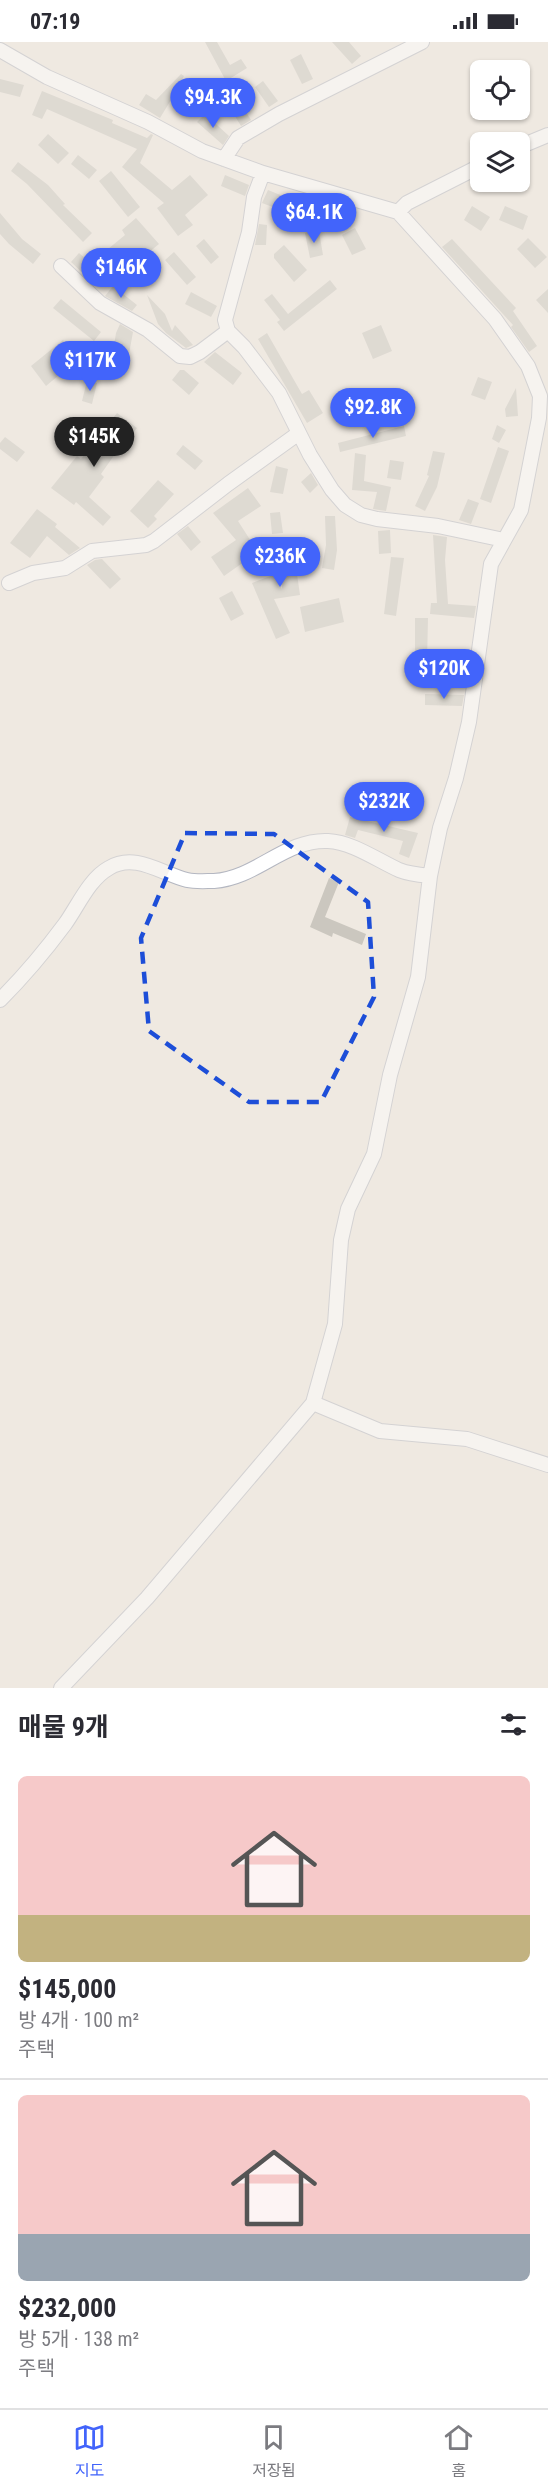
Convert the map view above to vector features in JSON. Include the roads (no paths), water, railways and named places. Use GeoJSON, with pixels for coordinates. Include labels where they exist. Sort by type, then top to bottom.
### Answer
{"type":"FeatureCollection","features":[{"type":"Feature","properties":{"kind":"street"},"geometry":{"type":"LineString","coordinates":[[224,159],[238,138],[279,114],[422,42]]}},
{"type":"Feature","properties":{"kind":"street"},"geometry":{"type":"LineString","coordinates":[[0,50],[47,77],[148,122],[202,151],[263,173],[398,212],[495,319],[528,366],[540,396],[539,418],[521,510],[491,564],[469,722],[456,778],[440,828],[430,876],[418,977],[390,1075],[374,1154],[348,1209],[341,1240],[335,1324],[313,1403],[147,1598],[61,1688]]}},
{"type":"Feature","properties":{"kind":"street"},"geometry":{"type":"LineString","coordinates":[[530,142],[548,135]]}},
{"type":"Feature","properties":{"kind":"street"},"geometry":{"type":"LineString","coordinates":[[398,212],[407,204],[470,171]]}},
{"type":"Feature","properties":{"kind":"street"},"geometry":{"type":"LineString","coordinates":[[263,173],[254,197],[249,232],[225,320],[228,331],[244,347],[279,393],[332,490],[345,505],[361,514],[377,519],[438,526],[504,540]]}},
{"type":"Feature","properties":{"kind":"street"},"geometry":{"type":"LineString","coordinates":[[61,266],[100,303],[148,330],[180,356],[190,357],[200,352],[228,331]]}},
{"type":"Feature","properties":{"kind":"street"},"geometry":{"type":"LineString","coordinates":[[9,583],[33,573],[65,568],[92,551],[146,545],[154,541],[299,433]]}},
{"type":"Feature","properties":{"kind":"street"},"geometry":{"type":"LineString","coordinates":[[0,1000],[54,939],[98,878],[107,868],[117,864],[140,863],[187,880],[218,881],[252,870],[296,845],[314,841],[331,841],[403,871],[430,876]]}},
{"type":"Feature","properties":{"kind":"street"},"geometry":{"type":"LineString","coordinates":[[313,1403],[380,1431],[467,1439],[548,1465]]}}]}
